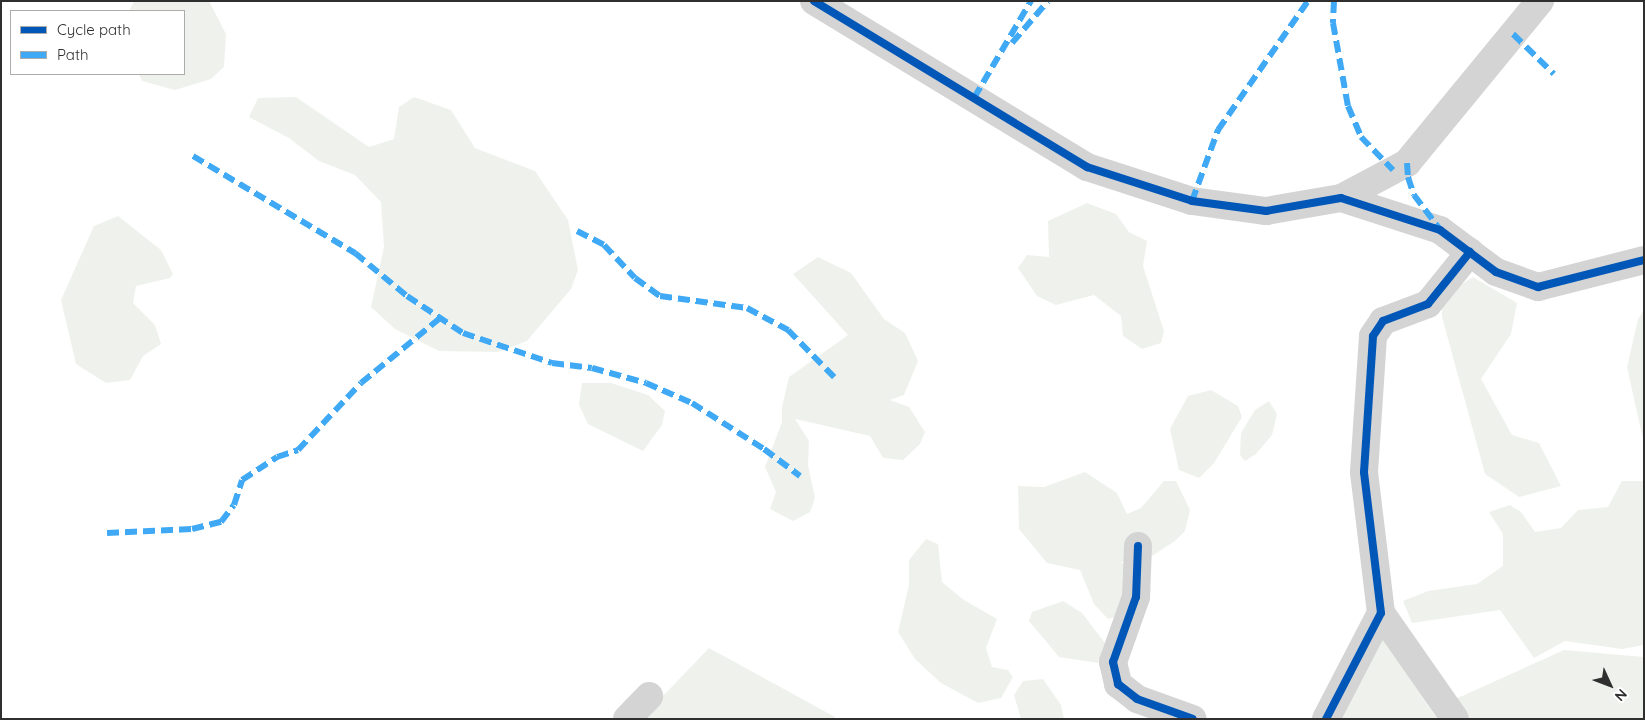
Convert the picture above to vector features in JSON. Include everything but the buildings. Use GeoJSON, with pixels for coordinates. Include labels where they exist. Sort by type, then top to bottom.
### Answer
{"type":"FeatureCollection","features":[{"type":"Feature","properties":{"kind":"street"},"geometry":{"type":"LineString","coordinates":[[814,1],[1087,167],[1192,201],[1266,211],[1341,198],[1407,162],[1540,1]]}},
{"type":"Feature","properties":{"kind":"street"},"geometry":{"type":"LineString","coordinates":[[1341,198],[1440,230],[1496,272],[1538,287],[1644,260]]}},
{"type":"Feature","properties":{"kind":"street"},"geometry":{"type":"LineString","coordinates":[[1455,719],[1381,613],[1364,472],[1373,336],[1384,321],[1428,304],[1470,252]]}},
{"type":"Feature","properties":{"kind":"street"},"geometry":{"type":"LineString","coordinates":[[1138,546],[1136,596],[1113,662],[1118,684],[1137,699],[1193,719]]}},
{"type":"Feature","properties":{"kind":"street"},"geometry":{"type":"LineString","coordinates":[[1326,719],[1381,613]]}},
{"type":"Feature","properties":{"kind":"street"},"geometry":{"type":"LineString","coordinates":[[628,719],[649,696]]}},
{"type":"Feature","properties":{"kind":"shaded area"},"geometry":{"type":"Polygon","coordinates":[[[134,1],[209,1],[226,34],[224,67],[211,79],[175,90],[142,81],[139,75],[185,75],[185,10],[130,10],[134,1]]]}},
{"type":"Feature","properties":{"kind":"shaded area"},"geometry":{"type":"Polygon","coordinates":[[[296,97],[369,147],[394,139],[399,107],[414,97],[451,110],[475,148],[535,171],[568,220],[578,270],[571,289],[527,341],[498,352],[439,351],[395,329],[371,307],[384,247],[381,202],[355,175],[319,161],[289,138],[249,117],[258,98],[296,97]]]}},
{"type":"Feature","properties":{"kind":"shaded area"},"geometry":{"type":"Polygon","coordinates":[[[1087,203],[1116,214],[1129,232],[1147,241],[1143,266],[1164,331],[1161,343],[1142,349],[1123,336],[1121,316],[1094,295],[1056,305],[1037,296],[1018,268],[1027,255],[1049,257],[1048,221],[1087,203]]]}},
{"type":"Feature","properties":{"kind":"shaded area"},"geometry":{"type":"Polygon","coordinates":[[[118,216],[161,250],[173,274],[170,278],[136,286],[133,303],[155,325],[161,344],[143,356],[130,380],[106,383],[76,364],[61,300],[94,226],[118,216]]]}},
{"type":"Feature","properties":{"kind":"shaded area"},"geometry":{"type":"Polygon","coordinates":[[[818,257],[851,273],[884,319],[905,333],[918,361],[904,395],[890,400],[909,407],[925,432],[920,444],[903,460],[883,458],[870,436],[795,419],[809,441],[808,465],[815,498],[810,512],[793,521],[770,509],[776,492],[765,467],[782,422],[782,407],[789,377],[848,335],[793,274],[818,257]]]}},
{"type":"Feature","properties":{"kind":"shaded area"},"geometry":{"type":"Polygon","coordinates":[[[1473,277],[1517,303],[1511,334],[1481,379],[1512,435],[1539,443],[1561,486],[1519,497],[1485,474],[1442,317],[1442,297],[1473,277]]]}},
{"type":"Feature","properties":{"kind":"shaded area"},"geometry":{"type":"Polygon","coordinates":[[[1644,310],[1644,444],[1627,367],[1638,319],[1644,310]]]}},
{"type":"Feature","properties":{"kind":"shaded area"},"geometry":{"type":"Polygon","coordinates":[[[582,383],[611,383],[648,395],[665,411],[662,425],[643,451],[588,424],[579,405],[582,383]]]}},
{"type":"Feature","properties":{"kind":"shaded area"},"geometry":{"type":"Polygon","coordinates":[[[1211,390],[1238,406],[1242,417],[1214,463],[1199,478],[1179,470],[1170,429],[1188,396],[1211,390]]]}},
{"type":"Feature","properties":{"kind":"shaded area"},"geometry":{"type":"Polygon","coordinates":[[[1269,401],[1277,414],[1272,435],[1256,454],[1245,461],[1240,455],[1241,433],[1255,410],[1269,401]]]}},
{"type":"Feature","properties":{"kind":"shaded area"},"geometry":{"type":"Polygon","coordinates":[[[1085,472],[1117,493],[1127,514],[1141,508],[1164,481],[1176,481],[1190,510],[1185,531],[1175,541],[1149,558],[1121,562],[1146,580],[1151,591],[1142,610],[1108,619],[1094,604],[1080,570],[1047,563],[1019,529],[1018,486],[1044,487],[1085,472]]]}},
{"type":"Feature","properties":{"kind":"shaded area"},"geometry":{"type":"Polygon","coordinates":[[[1622,481],[1644,481],[1644,645],[1622,649],[1565,641],[1534,658],[1500,610],[1412,623],[1403,601],[1428,591],[1477,584],[1503,566],[1503,534],[1489,512],[1510,505],[1521,512],[1535,532],[1561,528],[1578,510],[1608,507],[1622,481]]]}},
{"type":"Feature","properties":{"kind":"shaded area"},"geometry":{"type":"Polygon","coordinates":[[[926,539],[938,544],[942,582],[964,600],[997,619],[986,648],[992,667],[1008,670],[1013,677],[1001,698],[978,703],[941,683],[915,659],[898,632],[909,585],[909,560],[926,539]]]}},
{"type":"Feature","properties":{"kind":"shaded area"},"geometry":{"type":"Polygon","coordinates":[[[1063,601],[1082,613],[1105,643],[1098,663],[1059,657],[1029,621],[1032,612],[1063,601]]]}},
{"type":"Feature","properties":{"kind":"shaded area"},"geometry":{"type":"Polygon","coordinates":[[[1382,637],[1437,719],[1337,719],[1382,637]]]}},
{"type":"Feature","properties":{"kind":"shaded area"},"geometry":{"type":"Polygon","coordinates":[[[709,648],[835,717],[834,719],[641,719],[709,648]]]}},
{"type":"Feature","properties":{"kind":"shaded area"},"geometry":{"type":"Polygon","coordinates":[[[1564,650],[1644,657],[1644,719],[1468,719],[1451,701],[1564,650]]]}},
{"type":"Feature","properties":{"kind":"shaded area"},"geometry":{"type":"Polygon","coordinates":[[[1043,679],[1061,705],[1064,719],[1021,719],[1014,695],[1023,681],[1043,679]]]}},
{"type":"Feature","properties":{"kind":"marked path"},"geometry":{"type":"LineString","coordinates":[[974,98],[1031,1]]}},
{"type":"Feature","properties":{"kind":"marked path"},"geometry":{"type":"LineString","coordinates":[[1012,43],[1048,1]]}},
{"type":"Feature","properties":{"kind":"marked path"},"geometry":{"type":"LineString","coordinates":[[1192,201],[1218,130],[1308,1]]}},
{"type":"Feature","properties":{"kind":"marked path"},"geometry":{"type":"LineString","coordinates":[[1334,1],[1333,23],[1348,106],[1361,137],[1393,170]]}},
{"type":"Feature","properties":{"kind":"marked path"},"geometry":{"type":"LineString","coordinates":[[1513,34],[1554,74]]}},
{"type":"Feature","properties":{"kind":"marked path"},"geometry":{"type":"LineString","coordinates":[[193,156],[355,253],[407,296],[463,333],[552,363],[592,368],[646,383],[692,403],[764,449],[800,476]]}},
{"type":"Feature","properties":{"kind":"marked path"},"geometry":{"type":"LineString","coordinates":[[1407,163],[1408,177],[1414,195],[1439,228]]}},
{"type":"Feature","properties":{"kind":"marked path"},"geometry":{"type":"LineString","coordinates":[[577,231],[604,245],[635,278],[660,296],[747,308],[788,330],[834,377]]}},
{"type":"Feature","properties":{"kind":"marked path"},"geometry":{"type":"LineString","coordinates":[[107,533],[192,529],[221,522],[234,505],[242,480],[277,457],[298,450],[361,383],[440,318]]}},
{"type":"Feature","properties":{"kind":"cycle path"},"geometry":{"type":"LineString","coordinates":[[814,1],[1087,167],[1192,201],[1266,211],[1341,198],[1440,230],[1496,272],[1538,287],[1644,260]]}},
{"type":"Feature","properties":{"kind":"cycle path"},"geometry":{"type":"LineString","coordinates":[[1326,719],[1381,613],[1364,472],[1373,336],[1383,321],[1428,304],[1470,252]]}},
{"type":"Feature","properties":{"kind":"cycle path"},"geometry":{"type":"LineString","coordinates":[[1138,546],[1136,597],[1113,662],[1118,684],[1137,699],[1193,719]]}}]}
